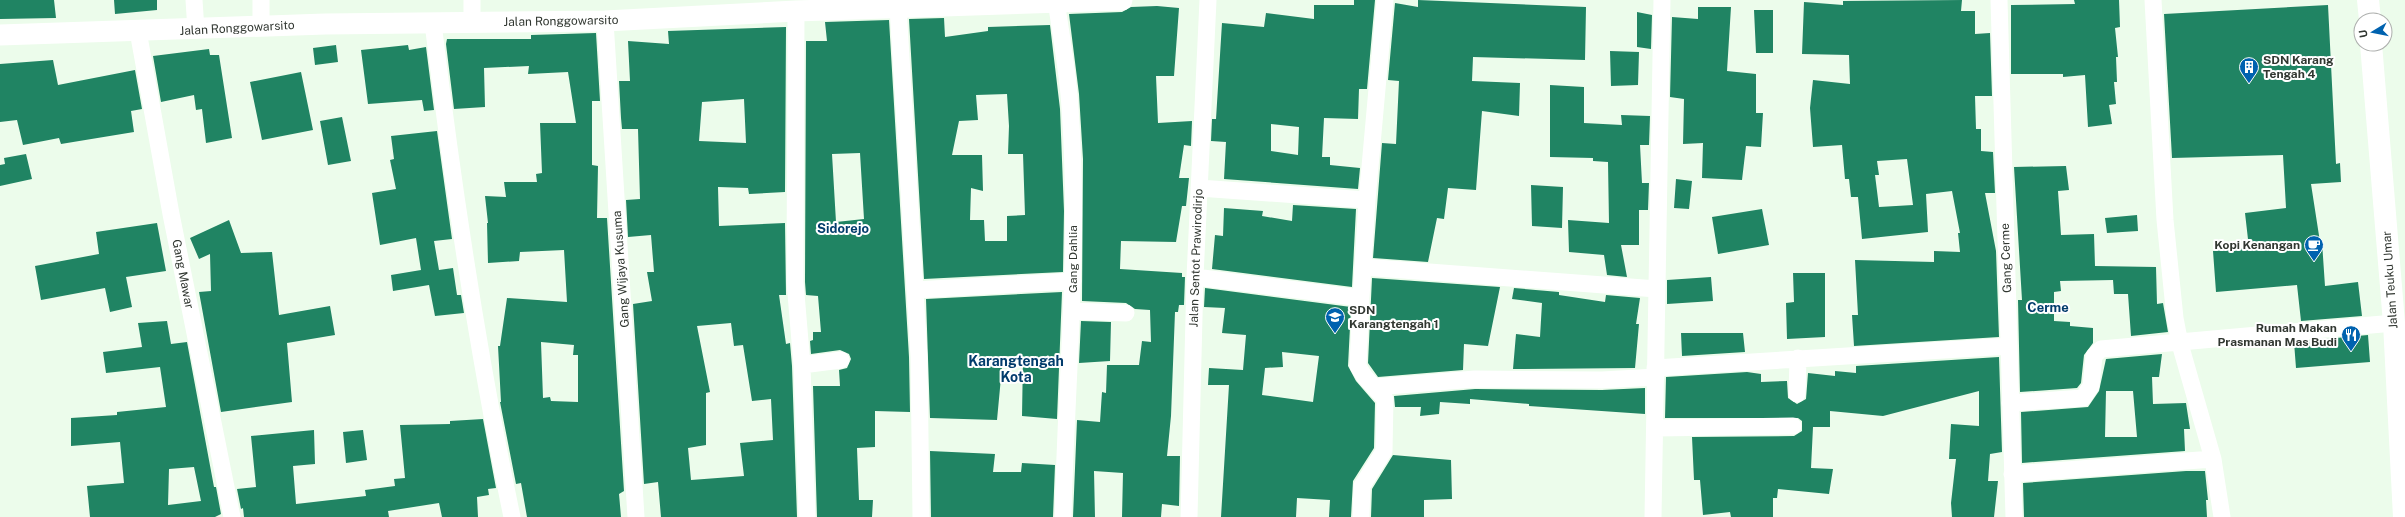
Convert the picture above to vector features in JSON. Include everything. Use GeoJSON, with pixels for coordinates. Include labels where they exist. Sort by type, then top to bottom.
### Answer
{"type":"FeatureCollection","features":[{"type":"Feature","properties":{"kind":"main road"},"geometry":{"type":"LineString","coordinates":[[2368,0],[2369,12]]}},
{"type":"Feature","properties":{"kind":"main road","name":"Jalan Teuku Umar"},"geometry":{"type":"LineString","coordinates":[[2372,52],[2394,323],[2404,517]]}},
{"type":"Feature","properties":{"kind":"street"},"geometry":{"type":"LineString","coordinates":[[194,0],[196,30]]}},
{"type":"Feature","properties":{"kind":"street"},"geometry":{"type":"LineString","coordinates":[[261,0],[261,27]]}},
{"type":"Feature","properties":{"kind":"street"},"geometry":{"type":"LineString","coordinates":[[472,0],[472,22]]}},
{"type":"Feature","properties":{"kind":"street","name":"Jalan Ronggowarsito"},"geometry":{"type":"LineString","coordinates":[[0,35],[196,30],[325,24],[606,21],[898,7],[926,3],[1122,0]]}},
{"type":"Feature","properties":{"kind":"street","name":"Jalan Sentot Prawirodirjo"},"geometry":{"type":"LineString","coordinates":[[1189,517],[1195,277],[1208,0]]}},
{"type":"Feature","properties":{"kind":"street"},"geometry":{"type":"LineString","coordinates":[[1361,517],[1362,486],[1384,451],[1385,399],[1364,376],[1358,366],[1367,200],[1385,0]]}},
{"type":"Feature","properties":{"kind":"street"},"geometry":{"type":"LineString","coordinates":[[1653,517],[1662,0]]}},
{"type":"Feature","properties":{"kind":"street","name":"Gang Cerme"},"geometry":{"type":"LineString","coordinates":[[1999,0],[2014,517]]}},
{"type":"Feature","properties":{"kind":"street"},"geometry":{"type":"LineString","coordinates":[[2153,0],[2165,220],[2175,318],[2180,344],[2213,459],[2222,517]]}},
{"type":"Feature","properties":{"kind":"street","name":"Gang Dahlia"},"geometry":{"type":"LineString","coordinates":[[1056,1],[1066,58],[1070,110],[1073,281],[1063,517]]}},
{"type":"Feature","properties":{"kind":"street"},"geometry":{"type":"LineString","coordinates":[[898,7],[919,365],[921,517]]}},
{"type":"Feature","properties":{"kind":"street"},"geometry":{"type":"LineString","coordinates":[[796,11],[795,282],[802,365],[807,517]]}},
{"type":"Feature","properties":{"kind":"street","name":"Gang Wijaya Kusuma"},"geometry":{"type":"LineString","coordinates":[[606,21],[636,517]]}},
{"type":"Feature","properties":{"kind":"street"},"geometry":{"type":"LineString","coordinates":[[433,23],[458,207],[486,386],[512,517]]}},
{"type":"Feature","properties":{"kind":"street","name":"Gang Mawar"},"geometry":{"type":"LineString","coordinates":[[138,31],[171,214],[232,517]]}},
{"type":"Feature","properties":{"kind":"street"},"geometry":{"type":"LineString","coordinates":[[1199,188],[1367,200]]}},
{"type":"Feature","properties":{"kind":"street"},"geometry":{"type":"LineString","coordinates":[[1363,268],[1657,289]]}},
{"type":"Feature","properties":{"kind":"street"},"geometry":{"type":"LineString","coordinates":[[1195,277],[1361,298]]}},
{"type":"Feature","properties":{"kind":"street"},"geometry":{"type":"LineString","coordinates":[[915,290],[1073,281]]}},
{"type":"Feature","properties":{"kind":"street"},"geometry":{"type":"LineString","coordinates":[[1072,311],[1126,313]]}},
{"type":"Feature","properties":{"kind":"street"},"geometry":{"type":"LineString","coordinates":[[2010,403],[2083,398],[2090,386],[2094,356],[2098,350],[2180,344],[2394,323]]}},
{"type":"Feature","properties":{"kind":"street"},"geometry":{"type":"LineString","coordinates":[[1375,387],[1475,379],[1602,380],[1655,372],[1798,358],[2009,346]]}},
{"type":"Feature","properties":{"kind":"street"},"geometry":{"type":"LineString","coordinates":[[1797,394],[1798,358]]}},
{"type":"Feature","properties":{"kind":"street"},"geometry":{"type":"LineString","coordinates":[[802,365],[841,360]]}},
{"type":"Feature","properties":{"kind":"street"},"geometry":{"type":"LineString","coordinates":[[1655,428],[1793,426]]}},
{"type":"Feature","properties":{"kind":"street"},"geometry":{"type":"LineString","coordinates":[[2012,474],[2213,459]]}},
{"type":"Feature","properties":{"kind":"building"},"geometry":{"type":"Polygon","coordinates":[[[0,0],[54,0],[56,18],[0,19],[0,0]]]}},
{"type":"Feature","properties":{"kind":"building"},"geometry":{"type":"Polygon","coordinates":[[[114,0],[157,0],[157,10],[115,14],[114,0]]]}},
{"type":"Feature","properties":{"kind":"building"},"geometry":{"type":"Polygon","coordinates":[[[1354,0],[1375,0],[1367,89],[1359,89],[1358,119],[1324,118],[1322,157],[1330,157],[1330,165],[1360,168],[1358,189],[1224,179],[1226,142],[1211,141],[1212,119],[1216,119],[1222,23],[1264,27],[1266,13],[1314,19],[1314,5],[1354,5],[1354,0]],[[1271,124],[1271,151],[1298,155],[1299,127],[1271,124]]]}},
{"type":"Feature","properties":{"kind":"building"},"geometry":{"type":"Polygon","coordinates":[[[1418,0],[1586,7],[1585,60],[1473,57],[1472,81],[1520,83],[1519,116],[1482,111],[1476,190],[1448,188],[1444,219],[1437,218],[1428,262],[1373,258],[1382,143],[1396,144],[1399,81],[1388,80],[1395,3],[1418,7],[1418,0]]]}},
{"type":"Feature","properties":{"kind":"building"},"geometry":{"type":"Polygon","coordinates":[[[1962,0],[1961,11],[1975,11],[1975,34],[1990,33],[1992,96],[1975,96],[1976,129],[1981,129],[1981,151],[1993,152],[1995,193],[1985,193],[1996,251],[1999,337],[1854,346],[1852,315],[1858,315],[1855,260],[1934,262],[1934,251],[1960,252],[1958,233],[1960,233],[1952,191],[1926,194],[1928,232],[1862,239],[1858,197],[1851,197],[1849,179],[1845,179],[1842,145],[1813,147],[1810,108],[1813,80],[1850,84],[1849,55],[1802,54],[1804,2],[1843,5],[1843,1],[1962,0]],[[1907,159],[1877,161],[1879,175],[1875,175],[1879,207],[1913,205],[1907,159]]]}},
{"type":"Feature","properties":{"kind":"building"},"geometry":{"type":"Polygon","coordinates":[[[2074,0],[2119,0],[2120,27],[2115,28],[2118,57],[2116,57],[2117,82],[2114,82],[2116,104],[2109,105],[2112,124],[2088,127],[2085,75],[2063,77],[2063,74],[2011,74],[2011,5],[2075,4],[2074,0]]]}},
{"type":"Feature","properties":{"kind":"building","name":"SDN Karang Tengah 4"},"geometry":{"type":"Polygon","coordinates":[[[2328,5],[2336,164],[2340,163],[2341,182],[2311,184],[2320,242],[2322,242],[2325,286],[2358,282],[2362,316],[2301,321],[2297,285],[2216,292],[2213,251],[2249,248],[2245,213],[2286,208],[2283,155],[2172,158],[2164,14],[2328,5]]]}},
{"type":"Feature","properties":{"kind":"building"},"geometry":{"type":"Polygon","coordinates":[[[1157,6],[1179,8],[1174,76],[1156,76],[1158,123],[1192,121],[1191,146],[1184,145],[1179,178],[1189,178],[1186,206],[1182,206],[1176,242],[1121,241],[1120,269],[1182,273],[1182,277],[1185,277],[1184,305],[1179,305],[1178,312],[1175,312],[1171,416],[1167,456],[1180,456],[1179,506],[1162,504],[1161,517],[1122,517],[1123,473],[1094,471],[1095,517],[1073,517],[1077,420],[1100,422],[1102,392],[1106,393],[1107,365],[1139,365],[1142,341],[1151,342],[1150,310],[1135,309],[1126,303],[1082,301],[1083,159],[1079,94],[1069,14],[1122,12],[1131,7],[1157,6]]]}},
{"type":"Feature","properties":{"kind":"building"},"geometry":{"type":"Polygon","coordinates":[[[1698,7],[1731,7],[1727,71],[1756,74],[1756,113],[1763,113],[1761,147],[1746,146],[1742,180],[1702,178],[1703,143],[1683,144],[1684,99],[1670,97],[1672,17],[1698,19],[1698,7]]]}},
{"type":"Feature","properties":{"kind":"building"},"geometry":{"type":"Polygon","coordinates":[[[1754,10],[1773,10],[1773,53],[1756,53],[1754,10]]]}},
{"type":"Feature","properties":{"kind":"building"},"geometry":{"type":"Polygon","coordinates":[[[1637,12],[1652,15],[1651,49],[1637,47],[1637,12]]]}},
{"type":"Feature","properties":{"kind":"building"},"geometry":{"type":"Polygon","coordinates":[[[944,18],[945,37],[988,31],[988,27],[1050,25],[1060,109],[1064,211],[1063,272],[924,279],[909,19],[944,18]],[[1007,94],[976,95],[978,120],[959,121],[952,155],[982,155],[983,191],[971,188],[970,220],[984,220],[985,241],[1007,241],[1007,216],[1025,215],[1023,154],[1008,154],[1009,126],[1007,94]]]}},
{"type":"Feature","properties":{"kind":"building"},"geometry":{"type":"Polygon","coordinates":[[[889,20],[909,357],[910,412],[875,411],[875,447],[857,448],[859,500],[873,500],[872,517],[817,517],[813,386],[840,386],[839,370],[847,368],[851,359],[849,354],[840,350],[811,354],[810,341],[813,340],[813,332],[821,332],[818,296],[806,295],[806,41],[827,41],[825,22],[889,20]],[[860,153],[832,154],[836,222],[864,219],[860,153]]]}},
{"type":"Feature","properties":{"kind":"building"},"geometry":{"type":"Polygon","coordinates":[[[786,27],[785,192],[749,194],[748,188],[718,187],[719,226],[785,223],[786,295],[779,295],[786,344],[790,343],[792,366],[797,517],[661,517],[658,482],[644,484],[633,304],[652,301],[647,272],[654,272],[651,235],[628,237],[626,200],[640,199],[638,129],[622,129],[619,81],[630,81],[628,41],[669,44],[668,31],[786,27]],[[744,99],[702,102],[699,141],[746,143],[744,99]],[[731,323],[697,326],[710,392],[706,393],[706,445],[688,448],[691,480],[744,476],[740,443],[773,440],[771,399],[752,401],[743,345],[734,346],[731,323]]]}},
{"type":"Feature","properties":{"kind":"building"},"geometry":{"type":"Polygon","coordinates":[[[596,33],[600,101],[592,101],[592,165],[598,166],[597,218],[607,218],[624,491],[619,494],[621,517],[527,517],[521,483],[516,484],[500,402],[498,346],[500,346],[507,298],[567,302],[564,250],[520,252],[519,261],[488,263],[488,223],[485,196],[506,197],[504,182],[537,182],[536,174],[542,173],[540,123],[576,123],[568,72],[528,74],[529,66],[484,68],[485,107],[454,109],[446,44],[447,39],[531,39],[531,35],[596,33]],[[541,342],[543,398],[550,397],[551,401],[578,402],[578,355],[573,355],[574,345],[541,342]]]}},
{"type":"Feature","properties":{"kind":"building"},"geometry":{"type":"Polygon","coordinates":[[[336,45],[338,62],[315,65],[313,48],[336,45]]]}},
{"type":"Feature","properties":{"kind":"building"},"geometry":{"type":"Polygon","coordinates":[[[408,45],[409,50],[426,47],[434,110],[424,111],[422,100],[368,104],[361,50],[408,45]]]}},
{"type":"Feature","properties":{"kind":"building"},"geometry":{"type":"Polygon","coordinates":[[[209,49],[210,55],[219,55],[232,138],[206,143],[202,109],[196,110],[194,95],[161,102],[153,56],[209,49]]]}},
{"type":"Feature","properties":{"kind":"building"},"geometry":{"type":"Polygon","coordinates":[[[1610,51],[1639,52],[1638,85],[1611,86],[1610,51]]]}},
{"type":"Feature","properties":{"kind":"building"},"geometry":{"type":"Polygon","coordinates":[[[53,60],[58,85],[135,70],[142,109],[131,111],[134,132],[61,144],[59,138],[23,145],[17,120],[0,122],[0,64],[53,60]]]}},
{"type":"Feature","properties":{"kind":"building"},"geometry":{"type":"Polygon","coordinates":[[[301,72],[313,130],[262,140],[250,82],[301,72]]]}},
{"type":"Feature","properties":{"kind":"building"},"geometry":{"type":"Polygon","coordinates":[[[1550,85],[1584,87],[1584,123],[1622,125],[1621,115],[1650,116],[1649,145],[1640,145],[1642,183],[1649,183],[1648,210],[1639,210],[1639,245],[1621,245],[1627,277],[1607,275],[1604,255],[1569,252],[1568,220],[1609,223],[1608,162],[1593,161],[1593,158],[1550,157],[1550,85]]]}},
{"type":"Feature","properties":{"kind":"building"},"geometry":{"type":"Polygon","coordinates":[[[342,117],[351,161],[328,165],[320,121],[342,117]]]}},
{"type":"Feature","properties":{"kind":"building"},"geometry":{"type":"Polygon","coordinates":[[[437,131],[452,239],[434,241],[439,270],[453,268],[457,295],[461,295],[464,313],[435,316],[429,285],[393,291],[391,275],[421,270],[416,238],[380,245],[372,193],[396,189],[390,160],[394,159],[391,136],[437,131]]]}},
{"type":"Feature","properties":{"kind":"building"},"geometry":{"type":"Polygon","coordinates":[[[26,154],[32,179],[0,186],[0,165],[5,164],[4,158],[26,154]]]}},
{"type":"Feature","properties":{"kind":"building"},"geometry":{"type":"Polygon","coordinates":[[[2066,166],[2069,190],[2058,191],[2061,235],[2094,234],[2095,266],[2156,267],[2157,304],[2163,303],[2168,332],[2131,336],[2128,294],[2114,294],[2113,280],[2060,281],[2061,291],[2054,292],[2054,321],[2070,322],[2070,326],[2093,328],[2093,343],[2084,355],[2081,383],[2077,388],[2020,392],[2018,300],[2022,300],[2014,167],[2066,166]]]}},
{"type":"Feature","properties":{"kind":"building"},"geometry":{"type":"Polygon","coordinates":[[[1676,179],[1692,181],[1689,209],[1674,208],[1676,179]]]}},
{"type":"Feature","properties":{"kind":"building"},"geometry":{"type":"Polygon","coordinates":[[[1531,185],[1563,187],[1562,228],[1532,226],[1531,185]]]}},
{"type":"Feature","properties":{"kind":"building"},"geometry":{"type":"Polygon","coordinates":[[[1293,205],[1356,209],[1352,287],[1212,269],[1215,235],[1223,236],[1224,208],[1263,211],[1262,216],[1292,221],[1293,205]]]}},
{"type":"Feature","properties":{"kind":"building"},"geometry":{"type":"Polygon","coordinates":[[[1762,209],[1769,245],[1718,254],[1712,217],[1762,209]]]}},
{"type":"Feature","properties":{"kind":"building"},"geometry":{"type":"Polygon","coordinates":[[[2137,215],[2138,231],[2107,233],[2105,218],[2137,215]]]}},
{"type":"Feature","properties":{"kind":"building"},"geometry":{"type":"Polygon","coordinates":[[[229,220],[241,253],[272,252],[279,315],[330,306],[335,335],[287,343],[292,402],[221,412],[199,292],[211,291],[210,254],[199,259],[190,238],[229,220]]]}},
{"type":"Feature","properties":{"kind":"building"},"geometry":{"type":"Polygon","coordinates":[[[157,223],[166,271],[126,277],[132,307],[110,312],[105,288],[41,300],[35,266],[99,254],[96,232],[157,223]]]}},
{"type":"Feature","properties":{"kind":"building"},"geometry":{"type":"Polygon","coordinates":[[[1793,273],[1825,273],[1825,337],[1787,339],[1786,303],[1794,302],[1793,273]]]}},
{"type":"Feature","properties":{"kind":"building"},"geometry":{"type":"Polygon","coordinates":[[[1711,277],[1713,301],[1667,304],[1667,280],[1711,277]]]}},
{"type":"Feature","properties":{"kind":"building"},"geometry":{"type":"Polygon","coordinates":[[[1372,278],[1500,287],[1488,346],[1464,344],[1463,370],[1378,377],[1368,363],[1372,278]]]}},
{"type":"Feature","properties":{"kind":"building"},"geometry":{"type":"Polygon","coordinates":[[[1205,288],[1351,307],[1348,366],[1356,381],[1375,403],[1374,448],[1353,481],[1351,517],[1329,517],[1330,500],[1297,498],[1296,517],[1221,517],[1229,385],[1208,385],[1209,368],[1243,370],[1246,335],[1222,333],[1225,308],[1204,307],[1205,288]],[[1282,352],[1283,367],[1265,368],[1262,395],[1313,402],[1319,356],[1282,352]]]}},
{"type":"Feature","properties":{"kind":"building"},"geometry":{"type":"Polygon","coordinates":[[[1514,288],[1559,292],[1559,295],[1605,302],[1606,295],[1640,298],[1636,324],[1639,324],[1635,368],[1513,369],[1516,334],[1540,337],[1542,303],[1512,299],[1514,288]]]}},
{"type":"Feature","properties":{"kind":"building"},"geometry":{"type":"Polygon","coordinates":[[[1062,292],[1057,419],[1022,416],[1023,357],[1003,356],[997,420],[930,418],[926,299],[1062,292]]]}},
{"type":"Feature","properties":{"kind":"building"},"geometry":{"type":"Polygon","coordinates":[[[167,321],[171,344],[187,342],[214,487],[216,487],[221,514],[215,517],[90,517],[87,486],[124,483],[120,442],[71,446],[71,418],[117,415],[117,412],[166,407],[160,367],[106,373],[103,352],[142,347],[138,323],[167,321]],[[194,467],[169,469],[168,505],[201,501],[194,467]]]}},
{"type":"Feature","properties":{"kind":"building"},"geometry":{"type":"Polygon","coordinates":[[[1081,321],[1111,322],[1110,361],[1079,363],[1081,321]]]}},
{"type":"Feature","properties":{"kind":"building"},"geometry":{"type":"Polygon","coordinates":[[[1681,333],[1743,333],[1745,352],[1682,356],[1681,333]]]}},
{"type":"Feature","properties":{"kind":"building"},"geometry":{"type":"Polygon","coordinates":[[[2368,335],[2370,362],[2296,368],[2294,342],[2368,335]]]}},
{"type":"Feature","properties":{"kind":"building"},"geometry":{"type":"Polygon","coordinates":[[[2162,354],[2159,377],[2152,377],[2153,404],[2186,403],[2190,429],[2184,429],[2185,451],[2022,463],[2021,412],[2088,407],[2099,391],[2106,359],[2162,354]],[[2106,391],[2105,437],[2137,437],[2133,391],[2106,391]]]}},
{"type":"Feature","properties":{"kind":"building"},"geometry":{"type":"Polygon","coordinates":[[[1999,357],[2002,452],[1990,454],[1988,481],[1998,481],[1994,517],[1952,517],[1951,503],[1956,459],[1949,459],[1951,424],[1979,426],[1979,391],[1883,416],[1830,411],[1830,427],[1813,427],[1811,468],[1833,469],[1829,494],[1778,489],[1777,498],[1773,498],[1773,517],[1731,517],[1730,512],[1703,515],[1700,480],[1694,480],[1692,437],[1794,436],[1802,431],[1802,421],[1798,418],[1665,418],[1666,377],[1747,372],[1761,374],[1761,382],[1787,381],[1788,398],[1797,404],[1806,399],[1808,373],[1835,376],[1835,371],[1856,373],[1856,366],[1999,357]]]}},
{"type":"Feature","properties":{"kind":"building"},"geometry":{"type":"Polygon","coordinates":[[[1645,388],[1645,414],[1529,406],[1529,404],[1470,399],[1470,404],[1440,402],[1439,414],[1420,416],[1421,407],[1395,407],[1394,396],[1475,389],[1602,390],[1645,388]]]}},
{"type":"Feature","properties":{"kind":"building"},"geometry":{"type":"Polygon","coordinates":[[[483,419],[496,488],[488,489],[489,495],[477,497],[478,517],[442,517],[439,503],[388,511],[389,517],[244,517],[243,508],[241,509],[237,489],[256,487],[251,436],[314,430],[315,464],[293,466],[296,504],[366,496],[365,490],[395,486],[394,479],[405,478],[400,425],[450,424],[450,421],[483,419]]]}},
{"type":"Feature","properties":{"kind":"building"},"geometry":{"type":"Polygon","coordinates":[[[363,430],[367,460],[346,463],[343,432],[363,430]]]}},
{"type":"Feature","properties":{"kind":"building"},"geometry":{"type":"Polygon","coordinates":[[[930,451],[995,454],[993,472],[1021,472],[1022,463],[1055,465],[1053,517],[931,517],[930,451]]]}},
{"type":"Feature","properties":{"kind":"building"},"geometry":{"type":"Polygon","coordinates":[[[1393,455],[1451,460],[1452,499],[1424,500],[1424,517],[1371,517],[1372,489],[1393,455]]]}},
{"type":"Feature","properties":{"kind":"building"},"geometry":{"type":"Polygon","coordinates":[[[2186,471],[2205,471],[2208,500],[2206,500],[2207,517],[2024,517],[2023,483],[2186,471]]]}},
{"type":"Feature","properties":{"kind":"place","name":"SDN Karang Tengah 4"},"geometry":{"type":"Point","coordinates":[2249,84]}},
{"type":"Feature","properties":{"kind":"place","name":"Kopi Kenangan"},"geometry":{"type":"Point","coordinates":[2314,262]}},
{"type":"Feature","properties":{"kind":"place","name":"SDN Karangtengah 1"},"geometry":{"type":"Point","coordinates":[1335,334]}},
{"type":"Feature","properties":{"kind":"place","name":"Rumah Makan Prasmanan Mas Budi"},"geometry":{"type":"Point","coordinates":[2351,352]}},
{"type":"Feature","properties":{"kind":"district","name":"Sidorejo"},"geometry":{"type":"Point","coordinates":[843,228]}},
{"type":"Feature","properties":{"kind":"district","name":"Cerme"},"geometry":{"type":"Point","coordinates":[2048,307]}},
{"type":"Feature","properties":{"kind":"district","name":"Karangtengah Kota"},"geometry":{"type":"Point","coordinates":[1016,370]}}]}
